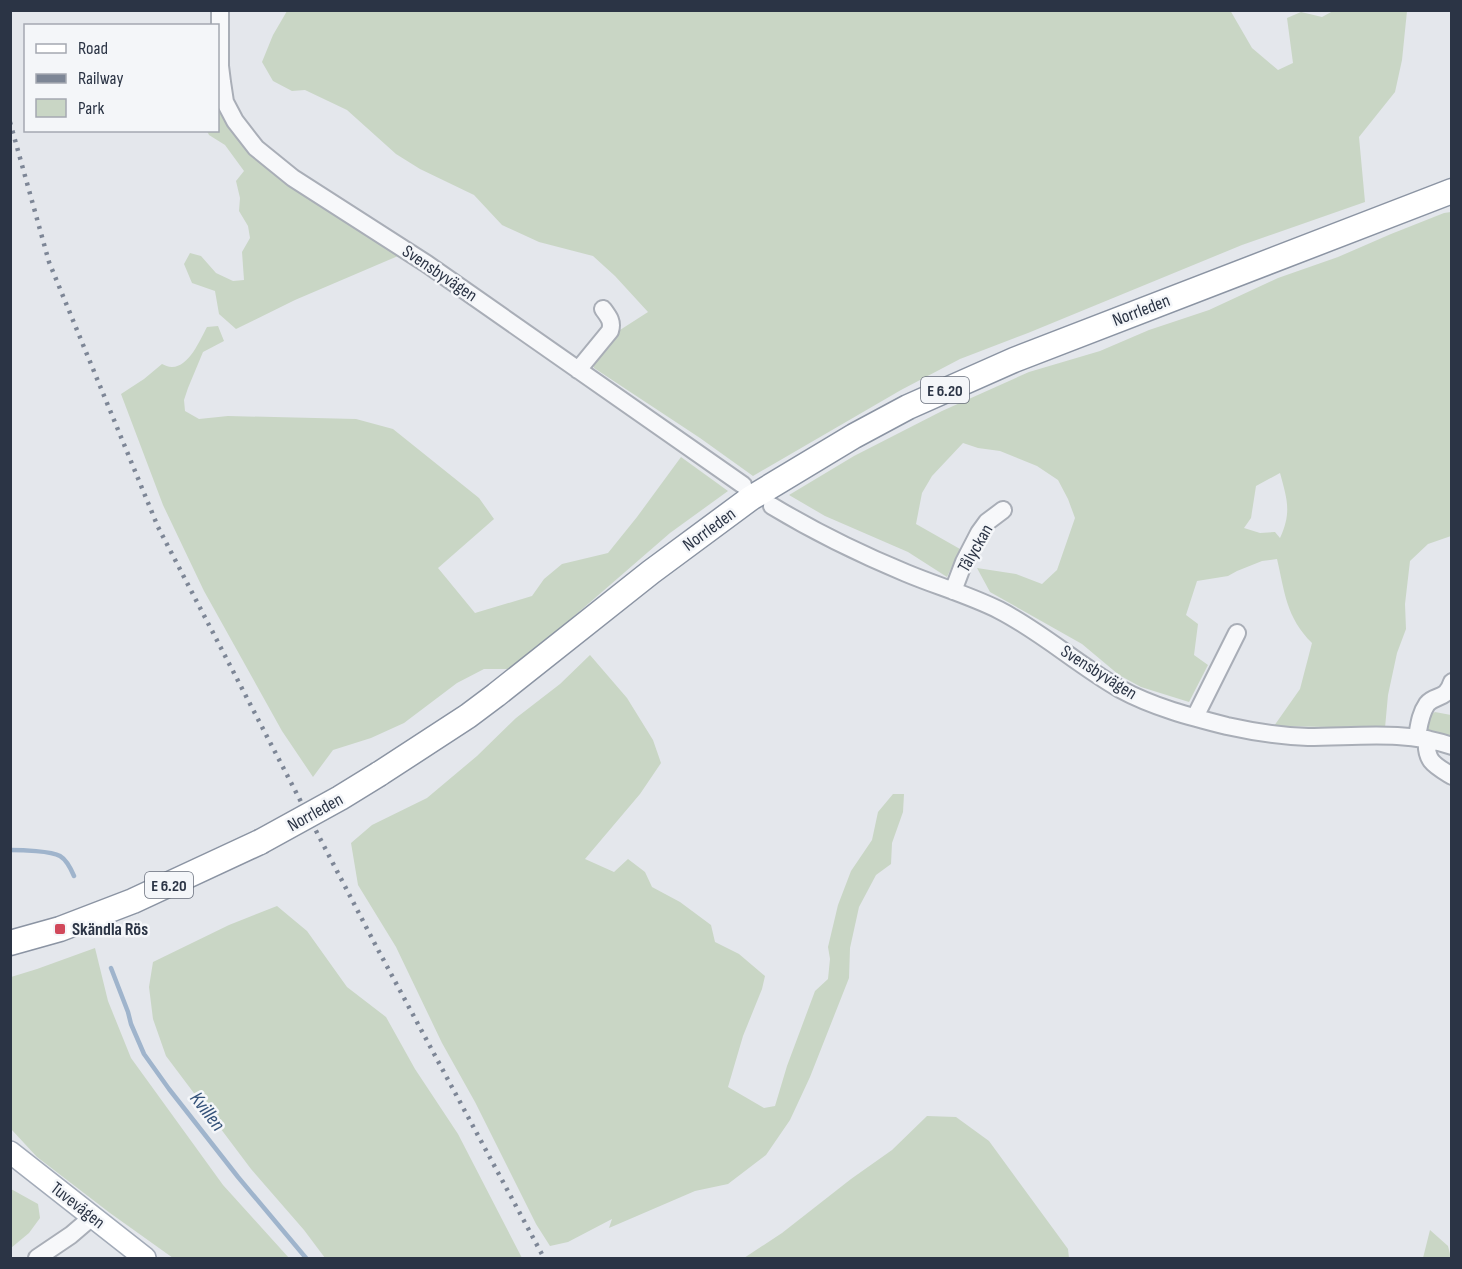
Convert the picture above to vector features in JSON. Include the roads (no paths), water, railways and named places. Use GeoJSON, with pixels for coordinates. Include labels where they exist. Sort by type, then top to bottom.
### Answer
{"type":"FeatureCollection","features":[{"type":"Feature","properties":{"kind":"highway","name":"Norrleden"},"geometry":{"type":"LineString","coordinates":[[10,943],[60,930],[133,901],[260,842],[339,798],[468,716],[705,531],[752,498],[854,436],[908,407],[1014,360],[1452,191]]}},
{"type":"Feature","properties":{"kind":"main road","name":"Tuvevägen"},"geometry":{"type":"LineString","coordinates":[[10,1152],[145,1258]]}},
{"type":"Feature","properties":{"kind":"street","name":"Svensbyvägen"},"geometry":{"type":"LineString","coordinates":[[220,10],[220,66],[225,102],[235,121],[256,148],[293,178],[427,264],[743,486]]}},
{"type":"Feature","properties":{"kind":"street"},"geometry":{"type":"LineString","coordinates":[[578,370],[610,331],[612,326],[610,318],[603,309]]}},
{"type":"Feature","properties":{"kind":"street","name":"Svensbyvägen"},"geometry":{"type":"LineString","coordinates":[[772,506],[809,528],[865,555],[986,604],[1025,624],[1122,690],[1153,703],[1195,717],[1272,735],[1305,737],[1371,735],[1422,738],[1452,746]]}},
{"type":"Feature","properties":{"kind":"street","name":"Tålyckan"},"geometry":{"type":"LineString","coordinates":[[953,591],[964,562],[980,533],[987,522],[1002,510]]}},
{"type":"Feature","properties":{"kind":"street"},"geometry":{"type":"LineString","coordinates":[[1195,717],[1237,633]]}},
{"type":"Feature","properties":{"kind":"street"},"geometry":{"type":"LineString","coordinates":[[1452,682],[1444,695],[1429,702],[1422,714],[1422,738],[1428,756],[1452,776]]}},
{"type":"Feature","properties":{"kind":"street"},"geometry":{"type":"LineString","coordinates":[[37,1258],[71,1235],[92,1217]]}},
{"type":"Feature","properties":{"kind":"waterway","name":"Kvillen"},"geometry":{"type":"LineString","coordinates":[[10,850],[56,854],[67,862],[74,876]]}},
{"type":"Feature","properties":{"kind":"waterway","name":"Kvillen"},"geometry":{"type":"LineString","coordinates":[[111,968],[144,1054],[238,1177],[306,1258]]}},
{"type":"Feature","properties":{"kind":"railway"},"geometry":{"type":"LineString","coordinates":[[10,122],[49,262],[158,527],[376,946],[544,1258]]}},
{"type":"Feature","properties":{"kind":"place","name":"Skändla Rös"},"geometry":{"type":"Point","coordinates":[60,929]}}]}
